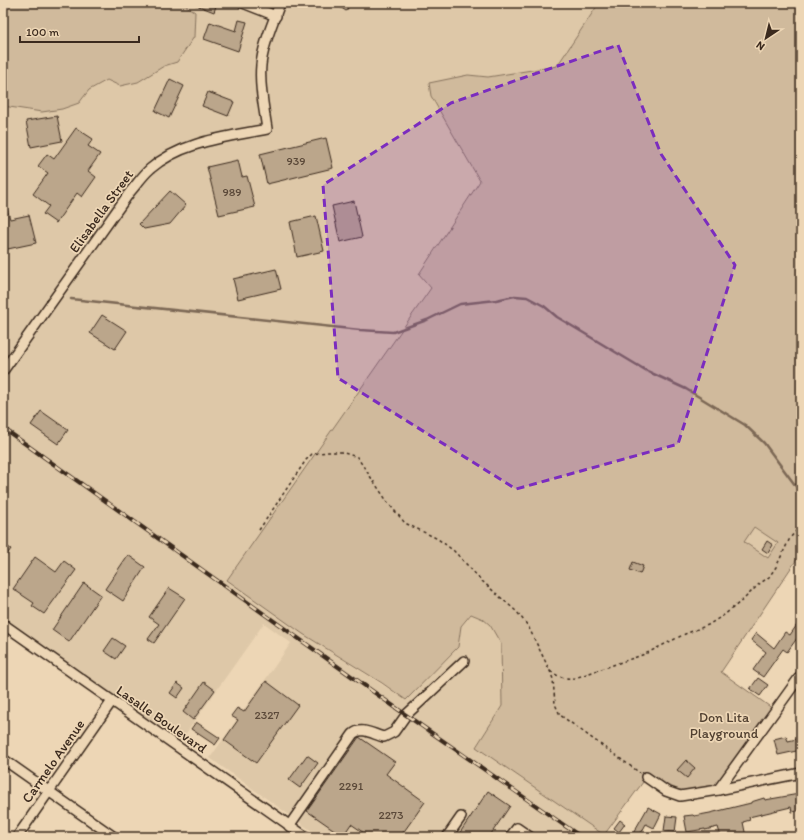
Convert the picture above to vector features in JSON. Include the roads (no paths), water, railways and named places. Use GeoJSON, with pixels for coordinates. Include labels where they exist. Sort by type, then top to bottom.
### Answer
{"type":"FeatureCollection","features":[{"type":"Feature","properties":{"kind":"street"},"geometry":{"type":"LineString","coordinates":[[243,3],[276,16],[280,3]]}},
{"type":"Feature","properties":{"kind":"street","name":"Elisabella Street"},"geometry":{"type":"LineString","coordinates":[[3,372],[130,192],[149,170],[174,154],[202,142],[267,129],[261,90],[261,64],[263,52],[276,16]]}},
{"type":"Feature","properties":{"kind":"street","name":"Lasalle Boulevard"},"geometry":{"type":"LineString","coordinates":[[3,624],[306,837]]}},
{"type":"Feature","properties":{"kind":"street"},"geometry":{"type":"LineString","coordinates":[[289,826],[356,730],[363,730],[384,737],[394,732],[406,715],[464,661]]}},
{"type":"Feature","properties":{"kind":"street"},"geometry":{"type":"LineString","coordinates":[[718,790],[801,674]]}},
{"type":"Feature","properties":{"kind":"street","name":"Carmelo Avenue"},"geometry":{"type":"LineString","coordinates":[[17,837],[112,701]]}},
{"type":"Feature","properties":{"kind":"street"},"geometry":{"type":"LineString","coordinates":[[3,759],[114,837]]}},
{"type":"Feature","properties":{"kind":"street"},"geometry":{"type":"LineString","coordinates":[[646,777],[666,791],[680,796],[718,790],[801,773]]}},
{"type":"Feature","properties":{"kind":"street"},"geometry":{"type":"LineString","coordinates":[[447,837],[461,817]]}},
{"type":"Feature","properties":{"kind":"street"},"geometry":{"type":"LineString","coordinates":[[510,837],[517,828],[530,837]]}},
{"type":"Feature","properties":{"kind":"waterway"},"geometry":{"type":"LineString","coordinates":[[71,299],[360,330],[393,332],[427,320],[460,304],[496,300],[515,296],[527,297],[544,306],[557,317],[647,371],[686,389],[745,425],[764,443],[801,493]]}},
{"type":"Feature","properties":{"kind":"railway"},"geometry":{"type":"LineString","coordinates":[[3,428],[406,715],[581,837]]}},
{"type":"Feature","properties":{"kind":"park label","name":"Don Lita Playground"},"geometry":{"type":"Point","coordinates":[724,726]}}]}
